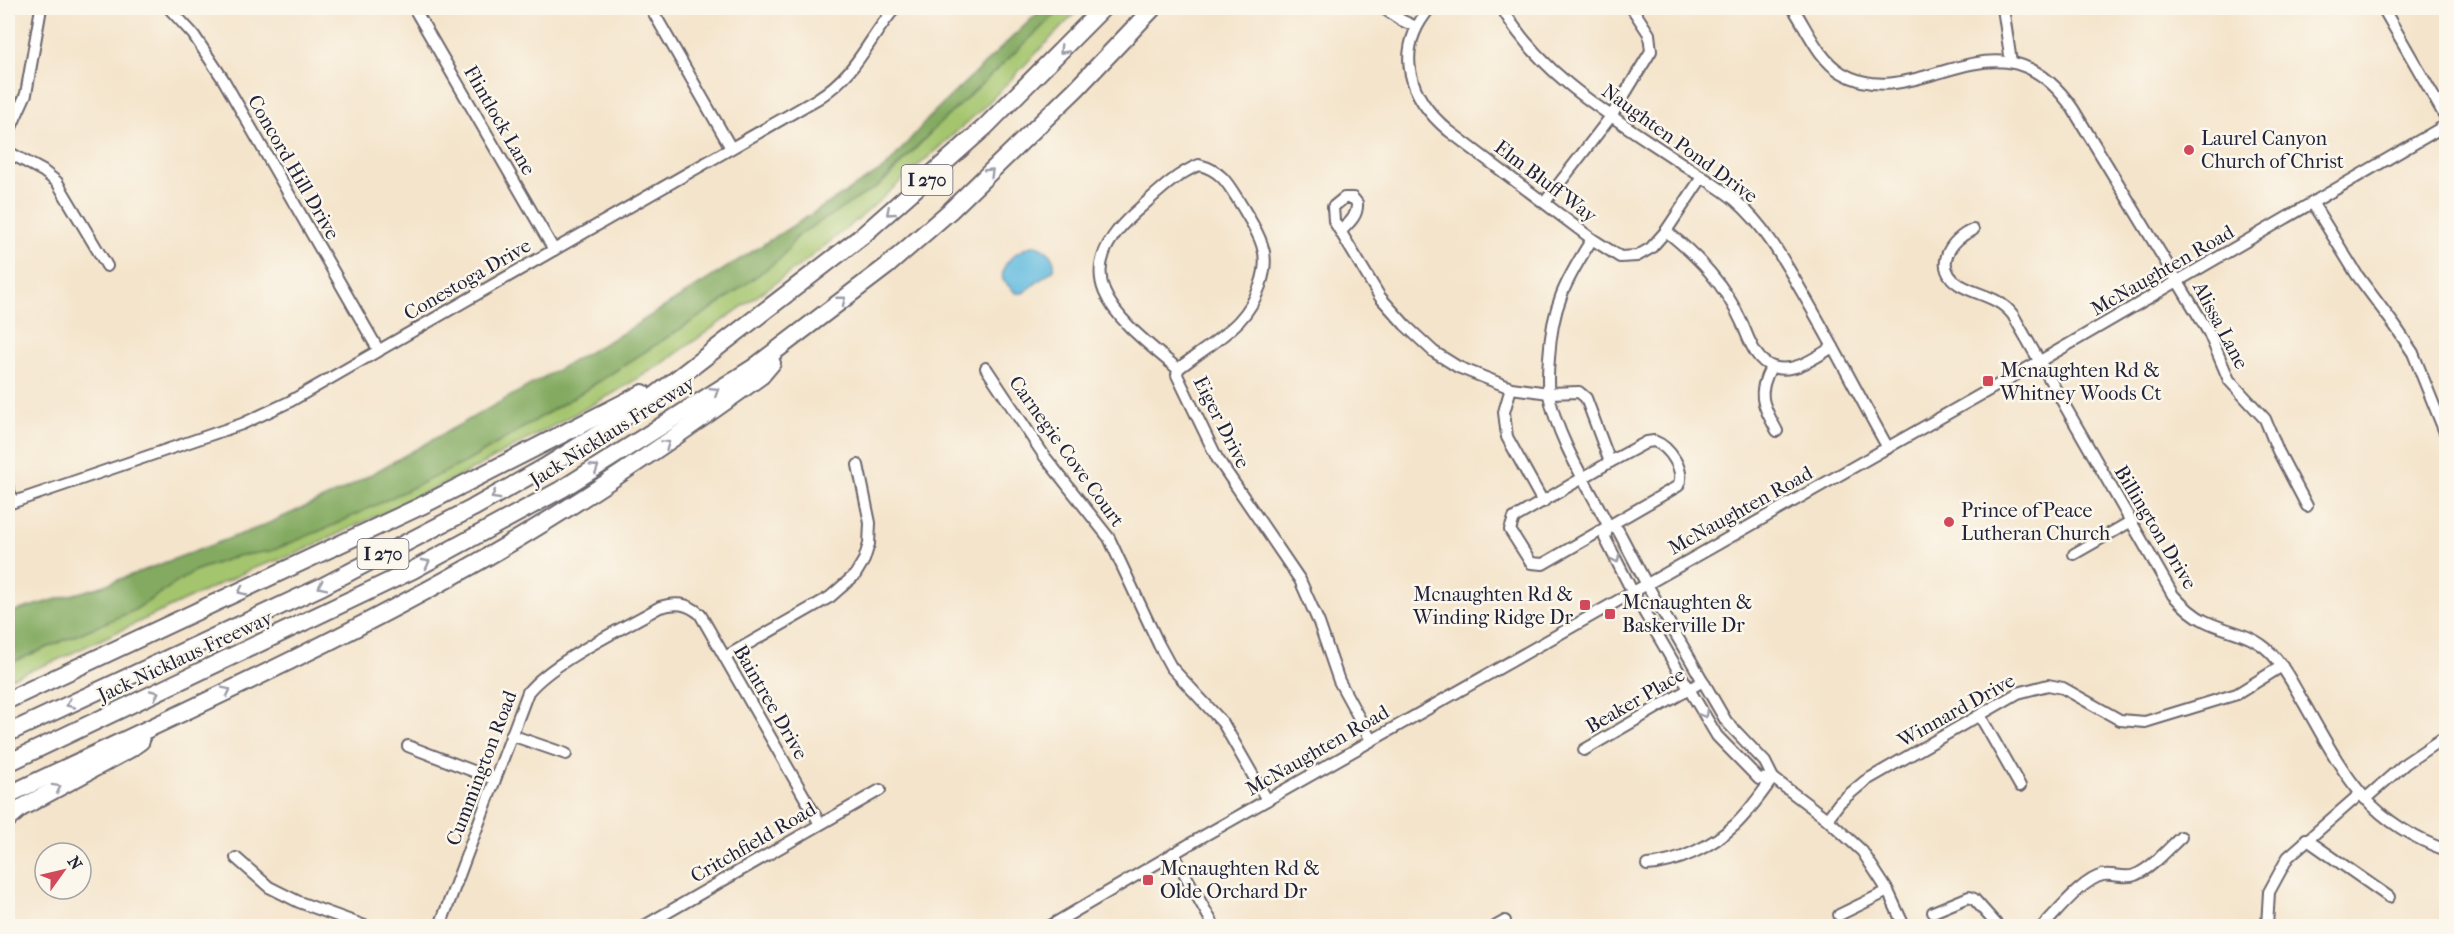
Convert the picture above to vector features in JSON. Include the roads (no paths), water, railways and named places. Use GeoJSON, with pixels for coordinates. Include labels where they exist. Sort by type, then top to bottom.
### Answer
{"type":"FeatureCollection","features":[{"type":"Feature","properties":{"kind":"highway","name":"Jack Nicklaus Freeway"},"geometry":{"type":"LineString","coordinates":[[8,734],[323,586],[473,508],[545,467],[635,411],[853,243],[925,182],[986,127],[1103,8]]}},
{"type":"Feature","properties":{"kind":"highway","name":"Jack Nicklaus Freeway"},"geometry":{"type":"LineString","coordinates":[[8,763],[346,604],[490,529],[562,489],[753,368],[887,266],[950,211],[1076,89],[1153,8]]}},
{"type":"Feature","properties":{"kind":"highway"},"geometry":{"type":"LineString","coordinates":[[8,700],[517,459],[632,400],[734,333]]}},
{"type":"Feature","properties":{"kind":"highway"},"geometry":{"type":"LineString","coordinates":[[8,795],[420,594],[572,506],[661,448],[761,376],[796,335]]}},
{"type":"Feature","properties":{"kind":"highway"},"geometry":{"type":"LineString","coordinates":[[8,688],[116,650]]}},
{"type":"Feature","properties":{"kind":"highway"},"geometry":{"type":"LineString","coordinates":[[8,819],[30,803],[130,749],[174,716]]}},
{"type":"Feature","properties":{"kind":"street"},"geometry":{"type":"LineString","coordinates":[[8,134],[26,94],[41,8]]}},
{"type":"Feature","properties":{"kind":"street","name":"Concord Hill Drive"},"geometry":{"type":"LineString","coordinates":[[169,8],[193,34],[223,79],[379,351]]}},
{"type":"Feature","properties":{"kind":"street","name":"Flintlock Lane"},"geometry":{"type":"LineString","coordinates":[[414,8],[554,250]]}},
{"type":"Feature","properties":{"kind":"street"},"geometry":{"type":"LineString","coordinates":[[651,8],[731,148]]}},
{"type":"Feature","properties":{"kind":"street"},"geometry":{"type":"LineString","coordinates":[[1383,8],[1416,27],[1430,8]]}},
{"type":"Feature","properties":{"kind":"street","name":"Naughten Pond Drive"},"geometry":{"type":"LineString","coordinates":[[1502,8],[1523,40],[1550,69],[1735,200],[1764,230],[1888,447]]}},
{"type":"Feature","properties":{"kind":"street"},"geometry":{"type":"LineString","coordinates":[[1545,202],[1612,115],[1651,51],[1649,34],[1632,8]]}},
{"type":"Feature","properties":{"kind":"street"},"geometry":{"type":"LineString","coordinates":[[1793,8],[1826,58],[1841,73],[1864,82],[1888,84],[1972,63],[2011,62],[2003,8]]}},
{"type":"Feature","properties":{"kind":"street"},"geometry":{"type":"LineString","coordinates":[[2382,8],[2446,118]]}},
{"type":"Feature","properties":{"kind":"street","name":"Conestoga Drive"},"geometry":{"type":"LineString","coordinates":[[10,503],[242,424],[290,402],[830,91],[855,66],[890,9]]}},
{"type":"Feature","properties":{"kind":"street","name":"Elm Bluff Way"},"geometry":{"type":"LineString","coordinates":[[1416,27],[1410,48],[1411,75],[1423,106],[1433,118],[1592,239],[1620,257],[1637,256],[1651,248],[1666,231],[1702,177]]}},
{"type":"Feature","properties":{"kind":"street","name":"Alissa Lane"},"geometry":{"type":"LineString","coordinates":[[2011,62],[2040,74],[2052,82],[2063,94],[2209,333],[2229,380],[2265,419],[2278,451],[2307,506]]}},
{"type":"Feature","properties":{"kind":"street","name":"McNaughten Road"},"geometry":{"type":"LineString","coordinates":[[1050,927],[1173,853],[2040,361],[2446,125]]}},
{"type":"Feature","properties":{"kind":"street"},"geometry":{"type":"LineString","coordinates":[[8,152],[43,171],[57,182],[108,266]]}},
{"type":"Feature","properties":{"kind":"street","name":"Eiger Drive"},"geometry":{"type":"LineString","coordinates":[[1178,369],[1113,311],[1105,296],[1101,271],[1102,257],[1121,224],[1175,177],[1193,167],[1205,167],[1220,173],[1252,224],[1263,247],[1265,267],[1252,304],[1239,321],[1178,369],[1177,375],[1217,458],[1300,580],[1340,681],[1371,740]]}},
{"type":"Feature","properties":{"kind":"street"},"geometry":{"type":"LineString","coordinates":[[2313,204],[2357,275],[2409,346],[2446,435]]}},
{"type":"Feature","properties":{"kind":"street","name":"Billington Drive"},"geometry":{"type":"LineString","coordinates":[[1973,230],[1960,237],[1949,248],[1946,258],[1951,274],[1960,285],[1993,297],[2008,309],[2173,595],[2203,620],[2245,634],[2259,642],[2282,666],[2335,758],[2362,796],[2402,831],[2446,850]]}},
{"type":"Feature","properties":{"kind":"street"},"geometry":{"type":"LineString","coordinates":[[1341,231],[1380,297],[1418,339],[1434,352],[1458,367],[1511,388],[1549,393],[1579,392],[1586,398],[1610,462]]}},
{"type":"Feature","properties":{"kind":"street"},"geometry":{"type":"LineString","coordinates":[[1666,231],[1687,248],[1718,281],[1734,306],[1755,351],[1771,367],[1782,369],[1793,367],[1833,348]]}},
{"type":"Feature","properties":{"kind":"street"},"geometry":{"type":"LineString","coordinates":[[1592,239],[1571,273],[1557,302],[1550,339],[1549,393],[1560,428],[1608,525],[1618,530],[1726,722],[1765,762],[1773,778],[1827,819],[1862,851],[1888,891],[1904,927]]}},
{"type":"Feature","properties":{"kind":"street"},"geometry":{"type":"LineString","coordinates":[[1771,367],[1764,381],[1762,397],[1764,407],[1777,431]]}},
{"type":"Feature","properties":{"kind":"street","name":"Carnegie Cove Court"},"geometry":{"type":"LineString","coordinates":[[986,368],[1045,458],[1109,538],[1171,667],[1223,723],[1267,800]]}},
{"type":"Feature","properties":{"kind":"street"},"geometry":{"type":"LineString","coordinates":[[1511,388],[1504,412],[1507,437],[1543,502]]}},
{"type":"Feature","properties":{"kind":"street"},"geometry":{"type":"LineString","coordinates":[[1654,441],[1666,449],[1682,474],[1678,486],[1543,564],[1537,565],[1527,558],[1510,530],[1514,518],[1543,502],[1647,442],[1654,441]]}},
{"type":"Feature","properties":{"kind":"street"},"geometry":{"type":"LineString","coordinates":[[725,657],[830,597],[855,575],[867,552],[870,523],[858,465]]}},
{"type":"Feature","properties":{"kind":"street"},"geometry":{"type":"LineString","coordinates":[[8,488],[10,503]]}},
{"type":"Feature","properties":{"kind":"street"},"geometry":{"type":"LineString","coordinates":[[2074,555],[2130,522]]}},
{"type":"Feature","properties":{"kind":"street"},"geometry":{"type":"LineString","coordinates":[[1608,525],[1605,538],[1632,591],[1717,736],[1759,779],[1773,778]]}},
{"type":"Feature","properties":{"kind":"street","name":"Cummington Road"},"geometry":{"type":"LineString","coordinates":[[440,927],[522,705],[536,682],[558,666],[660,607],[672,603],[684,604]]}},
{"type":"Feature","properties":{"kind":"street","name":"Baintree Drive"},"geometry":{"type":"LineString","coordinates":[[684,604],[700,615],[820,824]]}},
{"type":"Feature","properties":{"kind":"street","name":"Winnard Drive"},"geometry":{"type":"LineString","coordinates":[[1827,819],[1840,802],[1865,781],[2018,693],[2048,685],[2063,688],[2078,694],[2120,720],[2145,722],[2237,693],[2282,666]]}},
{"type":"Feature","properties":{"kind":"street","name":"Beaker Place"},"geometry":{"type":"LineString","coordinates":[[1584,750],[1703,681]]}},
{"type":"Feature","properties":{"kind":"street"},"geometry":{"type":"LineString","coordinates":[[1980,716],[2020,786]]}},
{"type":"Feature","properties":{"kind":"street"},"geometry":{"type":"LineString","coordinates":[[511,735],[567,754]]}},
{"type":"Feature","properties":{"kind":"street"},"geometry":{"type":"LineString","coordinates":[[2266,927],[2269,892],[2288,857],[2307,839],[2362,796],[2446,736]]}},
{"type":"Feature","properties":{"kind":"street"},"geometry":{"type":"LineString","coordinates":[[408,746],[494,779]]}},
{"type":"Feature","properties":{"kind":"street"},"geometry":{"type":"LineString","coordinates":[[1647,865],[1666,864],[1720,836],[1746,814],[1773,778]]}},
{"type":"Feature","properties":{"kind":"street","name":"Critchfield Road"},"geometry":{"type":"LineString","coordinates":[[644,927],[880,790]]}},
{"type":"Feature","properties":{"kind":"street"},"geometry":{"type":"LineString","coordinates":[[2044,926],[2064,903],[2092,879],[2101,875],[2128,877],[2138,874],[2181,837]]}},
{"type":"Feature","properties":{"kind":"street"},"geometry":{"type":"LineString","coordinates":[[2307,839],[2389,897]]}},
{"type":"Feature","properties":{"kind":"street"},"geometry":{"type":"LineString","coordinates":[[1173,853],[1214,927]]}},
{"type":"Feature","properties":{"kind":"street"},"geometry":{"type":"LineString","coordinates":[[236,858],[269,887],[299,902],[365,927]]}},
{"type":"Feature","properties":{"kind":"street"},"geometry":{"type":"LineString","coordinates":[[1839,915],[1888,891]]}},
{"type":"Feature","properties":{"kind":"street"},"geometry":{"type":"LineString","coordinates":[[1933,912],[1969,897],[1974,898],[1998,927]]}},
{"type":"Feature","properties":{"kind":"water"},"geometry":{"type":"Polygon","coordinates":[[[1035,245],[1043,248],[1049,254],[1054,269],[1023,293],[1016,293],[1003,280],[1004,268],[1017,253],[1035,245]]]}},
{"type":"Feature","properties":{"kind":"place","name":"Laurel Canyon Church of Christ"},"geometry":{"type":"Point","coordinates":[2189,150]}},
{"type":"Feature","properties":{"kind":"place","name":"Mcnaughten Rd & Whitney Woods Ct"},"geometry":{"type":"Point","coordinates":[1988,381]}},
{"type":"Feature","properties":{"kind":"place","name":"Prince of Peace Lutheran Church"},"geometry":{"type":"Point","coordinates":[1949,522]}},
{"type":"Feature","properties":{"kind":"place","name":"Mcnaughten Rd & Winding Ridge Dr"},"geometry":{"type":"Point","coordinates":[1585,605]}},
{"type":"Feature","properties":{"kind":"place","name":"Mcnaughten & Baskerville Dr"},"geometry":{"type":"Point","coordinates":[1610,614]}},
{"type":"Feature","properties":{"kind":"place","name":"Mcnaughten Rd & Olde Orchard Dr"},"geometry":{"type":"Point","coordinates":[1148,880]}}]}
